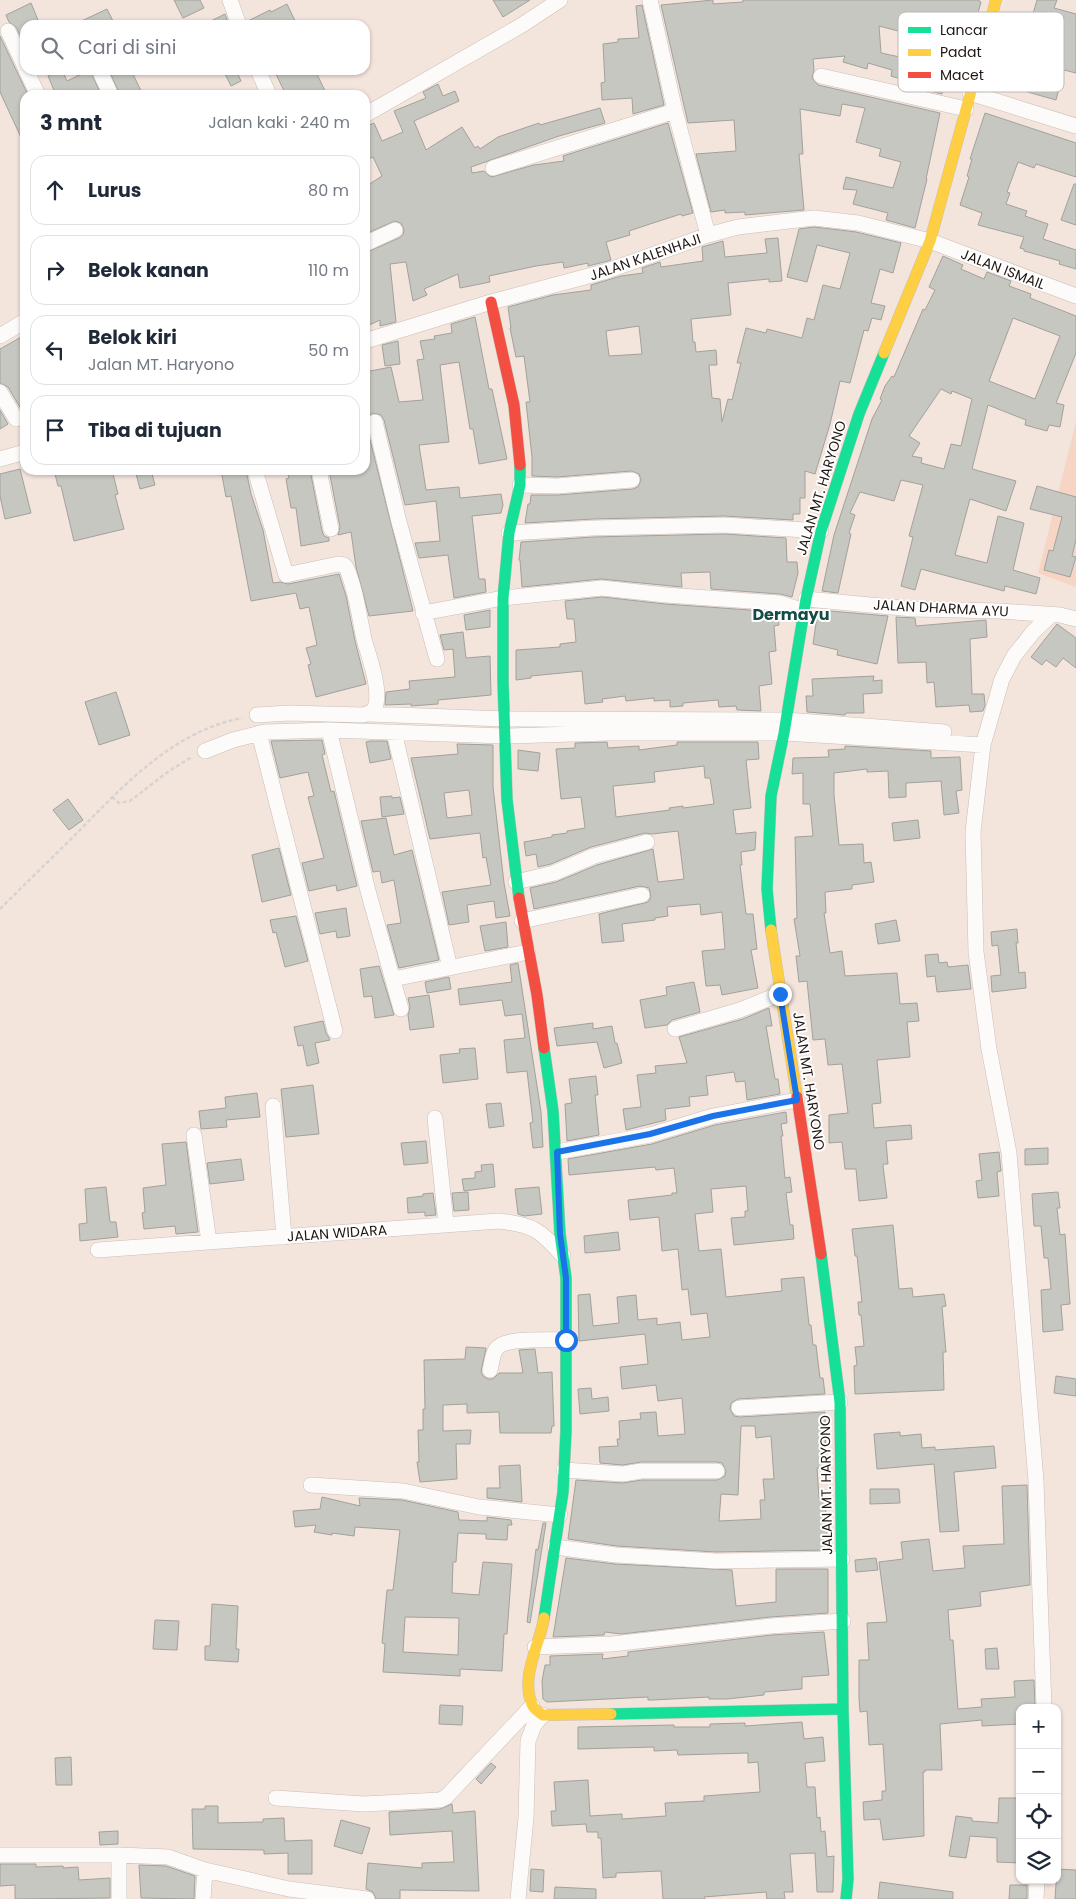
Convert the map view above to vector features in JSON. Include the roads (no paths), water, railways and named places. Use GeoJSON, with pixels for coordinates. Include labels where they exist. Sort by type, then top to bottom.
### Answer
{"type":"FeatureCollection","features":[{"type":"Feature","properties":{"kind":"main road","name":"JALAN MT. HARYONO"},"geometry":{"type":"LineString","coordinates":[[846,1899],[848,1879],[843,1709],[840,1402],[818,1234],[772,940],[767,889],[771,796],[785,727],[805,605],[821,531],[859,414],[930,241],[970,93]]}},
{"type":"Feature","properties":{"kind":"main road"},"geometry":{"type":"LineString","coordinates":[[491,302],[514,404],[520,458],[520,486],[509,532],[503,598],[507,800],[516,882],[547,1062],[557,1152],[566,1278],[566,1431],[560,1514],[542,1630],[535,1647],[528,1687],[537,1710],[843,1709]]}},
{"type":"Feature","properties":{"kind":"street"},"geometry":{"type":"LineString","coordinates":[[230,0],[237,20]]}},
{"type":"Feature","properties":{"kind":"street"},"geometry":{"type":"LineString","coordinates":[[370,112],[522,25],[560,0]]}},
{"type":"Feature","properties":{"kind":"street"},"geometry":{"type":"LineString","coordinates":[[653,0],[675,111],[708,235]]}},
{"type":"Feature","properties":{"kind":"street"},"geometry":{"type":"LineString","coordinates":[[8,30],[20,55]]}},
{"type":"Feature","properties":{"kind":"street"},"geometry":{"type":"LineString","coordinates":[[29,75],[36,90]]}},
{"type":"Feature","properties":{"kind":"street"},"geometry":{"type":"LineString","coordinates":[[101,75],[109,90]]}},
{"type":"Feature","properties":{"kind":"street"},"geometry":{"type":"LineString","coordinates":[[260,75],[267,90]]}},
{"type":"Feature","properties":{"kind":"street"},"geometry":{"type":"LineString","coordinates":[[821,76],[966,108]]}},
{"type":"Feature","properties":{"kind":"street"},"geometry":{"type":"LineString","coordinates":[[970,93],[1076,126]]}},
{"type":"Feature","properties":{"kind":"street"},"geometry":{"type":"LineString","coordinates":[[493,168],[675,111]]}},
{"type":"Feature","properties":{"kind":"street","name":"JALAN KALENHAJI"},"geometry":{"type":"LineString","coordinates":[[370,338],[491,302],[607,271],[708,235],[738,227],[808,218],[826,218],[858,223],[930,241]]}},
{"type":"Feature","properties":{"kind":"street"},"geometry":{"type":"LineString","coordinates":[[370,242],[395,230]]}},
{"type":"Feature","properties":{"kind":"street","name":"JALAN ISMAIL"},"geometry":{"type":"LineString","coordinates":[[930,241],[1076,296]]}},
{"type":"Feature","properties":{"kind":"street"},"geometry":{"type":"LineString","coordinates":[[0,336],[20,324]]}},
{"type":"Feature","properties":{"kind":"street"},"geometry":{"type":"LineString","coordinates":[[0,392],[16,419]]}},
{"type":"Feature","properties":{"kind":"street"},"geometry":{"type":"LineString","coordinates":[[376,422],[399,522],[437,659]]}},
{"type":"Feature","properties":{"kind":"street"},"geometry":{"type":"LineString","coordinates":[[0,459],[20,453]]}},
{"type":"Feature","properties":{"kind":"street"},"geometry":{"type":"LineString","coordinates":[[256,475],[286,575],[338,564],[344,565],[348,570],[376,688],[377,703],[369,714]]}},
{"type":"Feature","properties":{"kind":"street"},"geometry":{"type":"LineString","coordinates":[[320,475],[331,529]]}},
{"type":"Feature","properties":{"kind":"street"},"geometry":{"type":"LineString","coordinates":[[520,486],[557,486],[632,480]]}},
{"type":"Feature","properties":{"kind":"street"},"geometry":{"type":"LineString","coordinates":[[509,532],[724,525],[821,531]]}},
{"type":"Feature","properties":{"kind":"street","name":"JALAN DHARMA AYU"},"geometry":{"type":"LineString","coordinates":[[424,613],[503,598],[602,588],[666,595],[805,605],[999,611],[1060,615],[1076,619]]}},
{"type":"Feature","properties":{"kind":"street"},"geometry":{"type":"LineString","coordinates":[[1044,1704],[1036,1481],[1009,1153],[989,1049],[976,952],[973,832],[984,740],[1002,679],[1014,656],[1033,632],[1051,615]]}},
{"type":"Feature","properties":{"kind":"street"},"geometry":{"type":"LineString","coordinates":[[257,715],[289,713],[369,714],[785,727],[984,740]]}},
{"type":"Feature","properties":{"kind":"street"},"geometry":{"type":"LineString","coordinates":[[205,751],[233,740],[259,733],[329,730],[505,736],[785,727]]}},
{"type":"Feature","properties":{"kind":"street"},"geometry":{"type":"LineString","coordinates":[[329,730],[368,890],[401,1009]]}},
{"type":"Feature","properties":{"kind":"street"},"geometry":{"type":"LineString","coordinates":[[394,732],[450,968]]}},
{"type":"Feature","properties":{"kind":"street"},"geometry":{"type":"LineString","coordinates":[[259,733],[335,1031]]}},
{"type":"Feature","properties":{"kind":"street"},"geometry":{"type":"LineString","coordinates":[[516,882],[554,873],[594,856],[647,842]]}},
{"type":"Feature","properties":{"kind":"street"},"geometry":{"type":"LineString","coordinates":[[522,921],[642,894]]}},
{"type":"Feature","properties":{"kind":"street"},"geometry":{"type":"LineString","coordinates":[[393,979],[528,952]]}},
{"type":"Feature","properties":{"kind":"street"},"geometry":{"type":"LineString","coordinates":[[675,1029],[740,1010],[780,994]]}},
{"type":"Feature","properties":{"kind":"street"},"geometry":{"type":"LineString","coordinates":[[557,1152],[650,1134],[713,1116],[797,1100]]}},
{"type":"Feature","properties":{"kind":"street"},"geometry":{"type":"LineString","coordinates":[[273,1106],[284,1236]]}},
{"type":"Feature","properties":{"kind":"street"},"geometry":{"type":"LineString","coordinates":[[436,1118],[446,1224]]}},
{"type":"Feature","properties":{"kind":"street"},"geometry":{"type":"LineString","coordinates":[[194,1135],[209,1242]]}},
{"type":"Feature","properties":{"kind":"street","name":"JALAN WIDARA"},"geometry":{"type":"LineString","coordinates":[[98,1250],[499,1221],[518,1223],[534,1228],[544,1235],[563,1256]]}},
{"type":"Feature","properties":{"kind":"street"},"geometry":{"type":"LineString","coordinates":[[490,1370],[497,1347],[503,1344],[542,1340],[566,1340]]}},
{"type":"Feature","properties":{"kind":"street"},"geometry":{"type":"LineString","coordinates":[[739,1408],[840,1402]]}},
{"type":"Feature","properties":{"kind":"street"},"geometry":{"type":"LineString","coordinates":[[564,1470],[623,1474],[641,1471],[717,1471]]}},
{"type":"Feature","properties":{"kind":"street"},"geometry":{"type":"LineString","coordinates":[[311,1485],[386,1489],[478,1507],[560,1514]]}},
{"type":"Feature","properties":{"kind":"street"},"geometry":{"type":"LineString","coordinates":[[555,1548],[616,1555],[716,1561],[842,1559]]}},
{"type":"Feature","properties":{"kind":"street"},"geometry":{"type":"LineString","coordinates":[[535,1647],[612,1644],[771,1626],[843,1621]]}},
{"type":"Feature","properties":{"kind":"street"},"geometry":{"type":"LineString","coordinates":[[276,1798],[364,1804],[440,1800],[446,1798],[537,1710]]}},
{"type":"Feature","properties":{"kind":"street"},"geometry":{"type":"LineString","coordinates":[[518,1899],[526,1818],[528,1741],[534,1726],[537,1710]]}},
{"type":"Feature","properties":{"kind":"street"},"geometry":{"type":"LineString","coordinates":[[119,1854],[119,1899]]}},
{"type":"Feature","properties":{"kind":"street"},"geometry":{"type":"LineString","coordinates":[[0,1855],[119,1854],[168,1856],[205,1870],[289,1894],[367,1899]]}},
{"type":"Feature","properties":{"kind":"street"},"geometry":{"type":"LineString","coordinates":[[203,1899],[205,1870]]}},
{"type":"Feature","properties":{"kind":"street"},"geometry":{"type":"LineString","coordinates":[[1036,1899],[1037,1884]]}},
{"type":"Feature","properties":{"kind":"district","name":"Dermayu"},"geometry":{"type":"Point","coordinates":[791,614]}}]}
